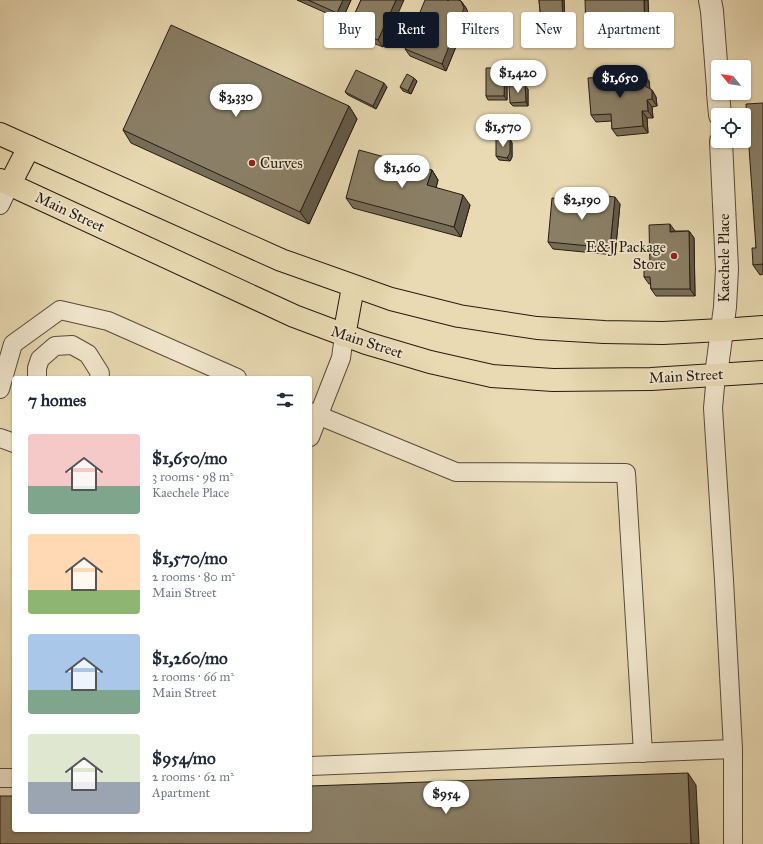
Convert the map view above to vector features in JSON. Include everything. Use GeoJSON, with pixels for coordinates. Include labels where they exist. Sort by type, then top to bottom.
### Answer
{"type":"FeatureCollection","features":[{"type":"Feature","properties":{"kind":"main road"},"geometry":{"type":"LineString","coordinates":[[0,134],[281,260],[391,299],[459,316],[537,328],[611,333],[663,333],[763,327]]}},
{"type":"Feature","properties":{"kind":"main road"},"geometry":{"type":"LineString","coordinates":[[5,182],[29,147]]}},
{"type":"Feature","properties":{"kind":"main road","name":"Main Street"},"geometry":{"type":"LineString","coordinates":[[5,182],[294,316],[344,336],[430,362],[492,376],[552,380],[651,379],[763,372]]}},
{"type":"Feature","properties":{"kind":"main road"},"geometry":{"type":"LineString","coordinates":[[344,336],[353,286]]}},
{"type":"Feature","properties":{"kind":"street"},"geometry":{"type":"LineString","coordinates":[[710,0],[716,60]]}},
{"type":"Feature","properties":{"kind":"street","name":"Kaechele Place"},"geometry":{"type":"LineString","coordinates":[[716,375],[722,330],[727,269],[721,148]]}},
{"type":"Feature","properties":{"kind":"lane"},"geometry":{"type":"LineString","coordinates":[[0,205],[5,182]]}},
{"type":"Feature","properties":{"kind":"lane"},"geometry":{"type":"LineString","coordinates":[[0,389],[13,344],[60,310],[108,321],[232,376]]}},
{"type":"Feature","properties":{"kind":"lane"},"geometry":{"type":"LineString","coordinates":[[312,426],[314,414],[341,358],[344,336]]}},
{"type":"Feature","properties":{"kind":"lane"},"geometry":{"type":"LineString","coordinates":[[37,376],[37,368],[40,359],[54,346],[72,345],[88,354],[100,373],[99,376]]}},
{"type":"Feature","properties":{"kind":"lane"},"geometry":{"type":"LineString","coordinates":[[716,375],[713,408],[733,749],[733,844]]}},
{"type":"Feature","properties":{"kind":"lane"},"geometry":{"type":"LineString","coordinates":[[314,414],[456,472],[626,473],[643,753]]}},
{"type":"Feature","properties":{"kind":"lane"},"geometry":{"type":"LineString","coordinates":[[0,438],[12,443]]}},
{"type":"Feature","properties":{"kind":"lane"},"geometry":{"type":"LineString","coordinates":[[312,766],[733,749]]}},
{"type":"Feature","properties":{"kind":"lane"},"geometry":{"type":"LineString","coordinates":[[0,778],[12,778]]}},
{"type":"Feature","properties":{"kind":"building"},"geometry":{"type":"Polygon","coordinates":[[[308,0],[343,0],[337,12],[308,0]]]}},
{"type":"Feature","properties":{"kind":"building"},"geometry":{"type":"Polygon","coordinates":[[[361,0],[396,0],[391,12],[383,12],[383,29],[378,40],[375,39],[375,12],[356,12],[361,0]]]}},
{"type":"Feature","properties":{"kind":"building"},"geometry":{"type":"Polygon","coordinates":[[[425,0],[458,0],[461,1],[464,8],[462,12],[447,12],[447,48],[448,48],[442,64],[405,49],[439,48],[439,12],[420,12],[425,0]]]}},
{"type":"Feature","properties":{"kind":"building"},"geometry":{"type":"Polygon","coordinates":[[[539,0],[562,0],[563,12],[540,12],[539,0]]]}},
{"type":"Feature","properties":{"kind":"building"},"geometry":{"type":"Polygon","coordinates":[[[585,0],[644,0],[644,12],[585,12],[585,0]]]}},
{"type":"Feature","properties":{"kind":"building"},"geometry":{"type":"Polygon","coordinates":[[[171,25],[349,106],[300,212],[123,130],[171,25]]]}},
{"type":"Feature","properties":{"kind":"building"},"geometry":{"type":"Polygon","coordinates":[[[486,68],[505,68],[504,96],[486,96],[486,68]]]}},
{"type":"Feature","properties":{"kind":"building"},"geometry":{"type":"Polygon","coordinates":[[[356,70],[384,83],[373,106],[345,92],[356,70]]]}},
{"type":"Feature","properties":{"kind":"building"},"geometry":{"type":"Polygon","coordinates":[[[407,74],[414,78],[408,91],[400,87],[407,74]]]}},
{"type":"Feature","properties":{"kind":"building"},"geometry":{"type":"Polygon","coordinates":[[[644,74],[645,86],[652,90],[652,99],[647,100],[648,111],[642,111],[643,126],[612,129],[611,114],[591,115],[588,78],[644,74]]]}},
{"type":"Feature","properties":{"kind":"building"},"geometry":{"type":"Polygon","coordinates":[[[525,85],[526,102],[510,103],[509,86],[525,85]]]}},
{"type":"Feature","properties":{"kind":"building"},"geometry":{"type":"Polygon","coordinates":[[[763,103],[763,264],[753,265],[752,248],[756,248],[749,148],[751,148],[751,108],[746,108],[746,104],[763,103]]]}},
{"type":"Feature","properties":{"kind":"building"},"geometry":{"type":"Polygon","coordinates":[[[496,138],[510,139],[510,153],[507,158],[496,156],[496,138]]]}},
{"type":"Feature","properties":{"kind":"building"},"geometry":{"type":"Polygon","coordinates":[[[359,150],[432,170],[427,185],[463,195],[454,227],[346,198],[359,150]]]}},
{"type":"Feature","properties":{"kind":"building"},"geometry":{"type":"Polygon","coordinates":[[[590,194],[615,197],[610,248],[548,242],[552,198],[589,201],[590,194]]]}},
{"type":"Feature","properties":{"kind":"building","name":"E&J Package Store"},"geometry":{"type":"Polygon","coordinates":[[[670,224],[670,232],[689,231],[690,289],[651,289],[650,277],[644,277],[644,267],[650,267],[649,225],[670,224]]]}},
{"type":"Feature","properties":{"kind":"building"},"geometry":{"type":"Polygon","coordinates":[[[688,773],[691,844],[0,844],[0,796],[12,796],[12,832],[312,832],[312,786],[688,773]]]}},
{"type":"Feature","properties":{"kind":"place","name":"Curves"},"geometry":{"type":"Point","coordinates":[252,163]}},
{"type":"Feature","properties":{"kind":"place","name":"E&J Package Store"},"geometry":{"type":"Point","coordinates":[674,256]}}]}
